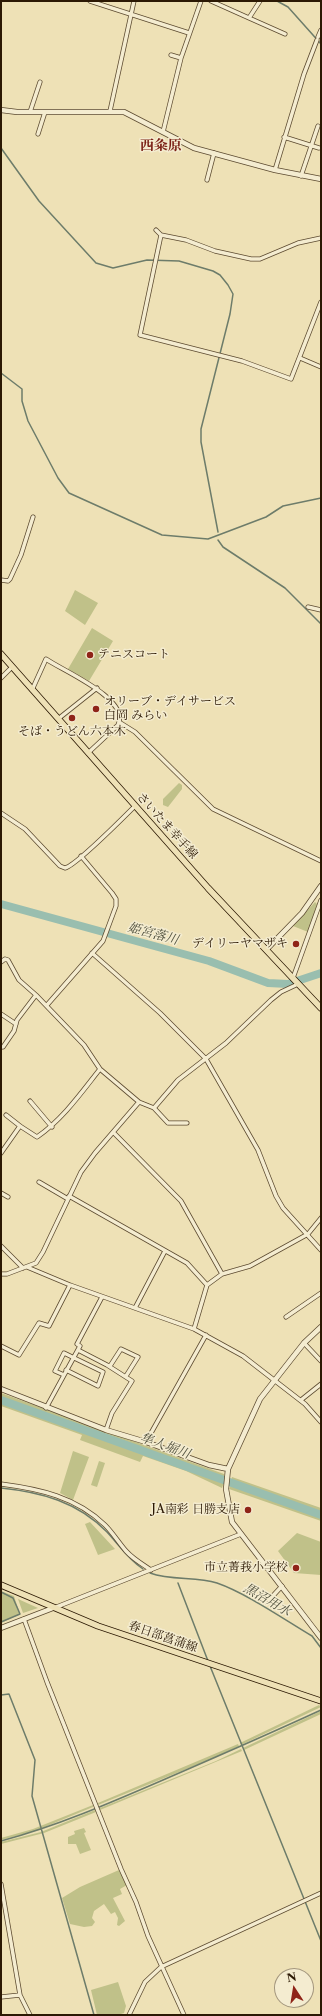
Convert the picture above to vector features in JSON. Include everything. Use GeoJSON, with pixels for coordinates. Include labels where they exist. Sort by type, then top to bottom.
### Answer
{"type":"FeatureCollection","features":[{"type":"Feature","properties":{"kind":"main road","name":"さいたま幸手線"},"geometry":{"type":"LineString","coordinates":[[1,654],[208,888],[321,1008]]}},
{"type":"Feature","properties":{"kind":"main road","name":"春日部菖蒲線"},"geometry":{"type":"LineString","coordinates":[[1,1585],[52,1608],[147,1643],[321,1701]]}},
{"type":"Feature","properties":{"kind":"street"},"geometry":{"type":"LineString","coordinates":[[90,1],[189,33]]}},
{"type":"Feature","properties":{"kind":"street"},"geometry":{"type":"LineString","coordinates":[[110,111],[134,1]]}},
{"type":"Feature","properties":{"kind":"street"},"geometry":{"type":"LineString","coordinates":[[163,132],[181,58],[201,1]]}},
{"type":"Feature","properties":{"kind":"street"},"geometry":{"type":"LineString","coordinates":[[211,1],[285,34]]}},
{"type":"Feature","properties":{"kind":"street"},"geometry":{"type":"LineString","coordinates":[[249,18],[260,1]]}},
{"type":"Feature","properties":{"kind":"street"},"geometry":{"type":"LineString","coordinates":[[275,170],[304,74],[321,30]]}},
{"type":"Feature","properties":{"kind":"street"},"geometry":{"type":"LineString","coordinates":[[171,55],[181,58]]}},
{"type":"Feature","properties":{"kind":"street"},"geometry":{"type":"LineString","coordinates":[[30,112],[40,82]]}},
{"type":"Feature","properties":{"kind":"street"},"geometry":{"type":"LineString","coordinates":[[1,110],[30,112],[124,112],[194,148],[275,170],[321,179]]}},
{"type":"Feature","properties":{"kind":"street"},"geometry":{"type":"LineString","coordinates":[[38,134],[45,112]]}},
{"type":"Feature","properties":{"kind":"street"},"geometry":{"type":"LineString","coordinates":[[301,176],[318,126]]}},
{"type":"Feature","properties":{"kind":"street"},"geometry":{"type":"LineString","coordinates":[[284,137],[319,148]]}},
{"type":"Feature","properties":{"kind":"street"},"geometry":{"type":"LineString","coordinates":[[207,180],[214,153]]}},
{"type":"Feature","properties":{"kind":"street"},"geometry":{"type":"LineString","coordinates":[[156,230],[161,234],[186,240],[215,251],[251,259],[260,259],[298,243],[321,238]]}},
{"type":"Feature","properties":{"kind":"street"},"geometry":{"type":"LineString","coordinates":[[161,234],[140,336],[242,361],[291,379],[321,302]]}},
{"type":"Feature","properties":{"kind":"street"},"geometry":{"type":"LineString","coordinates":[[300,358],[321,366]]}},
{"type":"Feature","properties":{"kind":"street"},"geometry":{"type":"LineString","coordinates":[[1,580],[8,581],[10,579],[21,554],[33,517]]}},
{"type":"Feature","properties":{"kind":"street"},"geometry":{"type":"LineString","coordinates":[[308,607],[321,610]]}},
{"type":"Feature","properties":{"kind":"street"},"geometry":{"type":"LineString","coordinates":[[32,690],[46,659],[59,668],[97,688],[119,712],[120,722]]}},
{"type":"Feature","properties":{"kind":"street"},"geometry":{"type":"LineString","coordinates":[[1,678],[12,667]]}},
{"type":"Feature","properties":{"kind":"street"},"geometry":{"type":"LineString","coordinates":[[58,719],[97,688]]}},
{"type":"Feature","properties":{"kind":"street"},"geometry":{"type":"LineString","coordinates":[[88,752],[120,722]]}},
{"type":"Feature","properties":{"kind":"street"},"geometry":{"type":"LineString","coordinates":[[120,722],[135,732],[213,808],[321,861]]}},
{"type":"Feature","properties":{"kind":"street"},"geometry":{"type":"LineString","coordinates":[[1,813],[25,829],[65,868],[68,868],[135,806]]}},
{"type":"Feature","properties":{"kind":"street"},"geometry":{"type":"LineString","coordinates":[[47,1005],[103,941],[116,906],[116,900],[81,856]]}},
{"type":"Feature","properties":{"kind":"street"},"geometry":{"type":"LineString","coordinates":[[267,949],[302,913],[321,886]]}},
{"type":"Feature","properties":{"kind":"street"},"geometry":{"type":"LineString","coordinates":[[293,977],[321,900]]}},
{"type":"Feature","properties":{"kind":"street"},"geometry":{"type":"LineString","coordinates":[[92,953],[160,1013],[206,1059],[258,1150],[276,1196],[284,1208],[321,1250]]}},
{"type":"Feature","properties":{"kind":"street"},"geometry":{"type":"LineString","coordinates":[[1,962],[5,959],[8,960],[19,980],[47,1005],[84,1044],[100,1068],[139,1102],[154,1108],[168,1123],[187,1123]]}},
{"type":"Feature","properties":{"kind":"street"},"geometry":{"type":"LineString","coordinates":[[154,1108],[178,1080],[246,1026],[271,1000],[281,992],[298,984]]}},
{"type":"Feature","properties":{"kind":"street"},"geometry":{"type":"LineString","coordinates":[[1,1047],[14,1031],[16,1024],[36,995]]}},
{"type":"Feature","properties":{"kind":"street"},"geometry":{"type":"LineString","coordinates":[[1,1014],[16,1024]]}},
{"type":"Feature","properties":{"kind":"street"},"geometry":{"type":"LineString","coordinates":[[6,1115],[37,1137],[52,1126],[71,1105],[100,1068]]}},
{"type":"Feature","properties":{"kind":"street"},"geometry":{"type":"LineString","coordinates":[[30,1101],[52,1126]]}},
{"type":"Feature","properties":{"kind":"street"},"geometry":{"type":"LineString","coordinates":[[1,1274],[25,1268],[36,1263],[43,1252],[81,1172],[139,1102]]}},
{"type":"Feature","properties":{"kind":"street"},"geometry":{"type":"LineString","coordinates":[[1,1153],[20,1126]]}},
{"type":"Feature","properties":{"kind":"street"},"geometry":{"type":"LineString","coordinates":[[113,1132],[181,1201],[222,1274]]}},
{"type":"Feature","properties":{"kind":"street"},"geometry":{"type":"LineString","coordinates":[[39,1182],[187,1263],[207,1285]]}},
{"type":"Feature","properties":{"kind":"street"},"geometry":{"type":"LineString","coordinates":[[1,1193],[8,1197]]}},
{"type":"Feature","properties":{"kind":"street"},"geometry":{"type":"LineString","coordinates":[[194,1329],[207,1285],[222,1274],[250,1266],[308,1234],[321,1218]]}},
{"type":"Feature","properties":{"kind":"street"},"geometry":{"type":"LineString","coordinates":[[1,1246],[25,1268],[194,1329],[243,1356],[301,1400],[321,1422]]}},
{"type":"Feature","properties":{"kind":"street"},"geometry":{"type":"LineString","coordinates":[[135,1308],[165,1251]]}},
{"type":"Feature","properties":{"kind":"street"},"geometry":{"type":"LineString","coordinates":[[1,1346],[19,1355],[40,1323],[49,1326],[70,1285]]}},
{"type":"Feature","properties":{"kind":"street"},"geometry":{"type":"LineString","coordinates":[[286,1317],[321,1293]]}},
{"type":"Feature","properties":{"kind":"street"},"geometry":{"type":"LineString","coordinates":[[46,1408],[78,1350],[80,1346],[77,1344],[102,1297]]}},
{"type":"Feature","properties":{"kind":"street"},"geometry":{"type":"LineString","coordinates":[[321,1327],[304,1343],[260,1398],[228,1472],[226,1488],[230,1516],[241,1534],[283,1586],[321,1638]]}},
{"type":"Feature","properties":{"kind":"street"},"geometry":{"type":"LineString","coordinates":[[146,1442],[206,1336]]}},
{"type":"Feature","properties":{"kind":"street"},"geometry":{"type":"LineString","coordinates":[[304,1343],[321,1361]]}},
{"type":"Feature","properties":{"kind":"street"},"geometry":{"type":"LineString","coordinates":[[110,1366],[121,1349],[138,1357],[126,1376]]}},
{"type":"Feature","properties":{"kind":"street"},"geometry":{"type":"LineString","coordinates":[[78,1350],[110,1366],[132,1381],[112,1413],[106,1430]]}},
{"type":"Feature","properties":{"kind":"street"},"geometry":{"type":"LineString","coordinates":[[64,1375],[56,1371],[64,1353],[103,1372],[98,1386],[66,1370]]}},
{"type":"Feature","properties":{"kind":"street"},"geometry":{"type":"LineString","coordinates":[[301,1400],[321,1384]]}},
{"type":"Feature","properties":{"kind":"street"},"geometry":{"type":"LineString","coordinates":[[1,1389],[46,1408],[106,1430],[146,1442],[228,1472]]}},
{"type":"Feature","properties":{"kind":"street"},"geometry":{"type":"LineString","coordinates":[[1,1484],[38,1489],[55,1494],[84,1509],[105,1525],[130,1555],[151,1570]]}},
{"type":"Feature","properties":{"kind":"street"},"geometry":{"type":"LineString","coordinates":[[1,1628],[241,1534]]}},
{"type":"Feature","properties":{"kind":"street"},"geometry":{"type":"LineString","coordinates":[[269,1600],[283,1586]]}},
{"type":"Feature","properties":{"kind":"street"},"geometry":{"type":"LineString","coordinates":[[24,1619],[47,1682],[160,1967],[184,2015]]}},
{"type":"Feature","properties":{"kind":"street"},"geometry":{"type":"LineString","coordinates":[[1,1884],[20,1996],[30,2015]]}},
{"type":"Feature","properties":{"kind":"street"},"geometry":{"type":"LineString","coordinates":[[129,2015],[145,1982],[160,1967],[321,1893]]}},
{"type":"Feature","properties":{"kind":"street"},"geometry":{"type":"LineString","coordinates":[[1,1997],[20,1996]]}},
{"type":"Feature","properties":{"kind":"green space","name":"テニスコート"},"geometry":{"type":"Polygon","coordinates":[[[75,590],[98,603],[85,625],[65,611],[75,590]]]}},
{"type":"Feature","properties":{"kind":"green space","name":"テニスコート"},"geometry":{"type":"Polygon","coordinates":[[[92,628],[113,641],[89,681],[68,669],[92,628]]]}},
{"type":"Feature","properties":{"kind":"green space"},"geometry":{"type":"Polygon","coordinates":[[[179,783],[182,785],[182,789],[168,807],[163,805],[163,799],[179,783]]]}},
{"type":"Feature","properties":{"kind":"green space"},"geometry":{"type":"Polygon","coordinates":[[[315,902],[317,904],[308,932],[293,926],[315,902]]]}},
{"type":"Feature","properties":{"kind":"green space"},"geometry":{"type":"Polygon","coordinates":[[[1,1393],[224,1474],[224,1477],[1,1397],[1,1393]]]}},
{"type":"Feature","properties":{"kind":"green space"},"geometry":{"type":"Polygon","coordinates":[[[1,1402],[224,1482],[222,1488],[186,1471],[143,1456],[140,1462],[80,1440],[82,1435],[1,1406],[1,1402]]]}},
{"type":"Feature","properties":{"kind":"green space"},"geometry":{"type":"Polygon","coordinates":[[[73,1451],[89,1457],[73,1500],[60,1493],[73,1451]]]}},
{"type":"Feature","properties":{"kind":"green space"},"geometry":{"type":"Polygon","coordinates":[[[99,1461],[105,1463],[97,1487],[91,1485],[99,1461]]]}},
{"type":"Feature","properties":{"kind":"green space"},"geometry":{"type":"Polygon","coordinates":[[[232,1477],[321,1508],[321,1512],[231,1480],[232,1477]]]}},
{"type":"Feature","properties":{"kind":"green space"},"geometry":{"type":"Polygon","coordinates":[[[231,1485],[321,1517],[321,1521],[229,1489],[231,1485]]]}},
{"type":"Feature","properties":{"kind":"green space"},"geometry":{"type":"Polygon","coordinates":[[[90,1522],[115,1549],[98,1555],[85,1524],[90,1522]]]}},
{"type":"Feature","properties":{"kind":"green space"},"geometry":{"type":"Polygon","coordinates":[[[297,1533],[321,1542],[321,1575],[294,1573],[278,1551],[297,1533]]]}},
{"type":"Feature","properties":{"kind":"green space"},"geometry":{"type":"Polygon","coordinates":[[[1,1591],[14,1596],[20,1614],[1,1623],[1,1591]]]}},
{"type":"Feature","properties":{"kind":"green space"},"geometry":{"type":"Polygon","coordinates":[[[18,1599],[38,1608],[23,1613],[18,1599]]]}},
{"type":"Feature","properties":{"kind":"green space"},"geometry":{"type":"Polygon","coordinates":[[[319,1705],[321,1707],[241,1745],[240,1743],[319,1705]]]}},
{"type":"Feature","properties":{"kind":"green space"},"geometry":{"type":"Polygon","coordinates":[[[321,1711],[321,1714],[244,1750],[243,1748],[321,1711]]]}},
{"type":"Feature","properties":{"kind":"green space"},"geometry":{"type":"Polygon","coordinates":[[[238,1744],[239,1746],[216,1757],[98,1805],[98,1803],[238,1744]]]}},
{"type":"Feature","properties":{"kind":"green space"},"geometry":{"type":"Polygon","coordinates":[[[241,1749],[242,1751],[100,1810],[100,1808],[216,1761],[241,1749]]]}},
{"type":"Feature","properties":{"kind":"green space"},"geometry":{"type":"Polygon","coordinates":[[[93,1805],[93,1807],[35,1831],[1,1840],[1,1838],[33,1829],[93,1805]]]}},
{"type":"Feature","properties":{"kind":"green space"},"geometry":{"type":"Polygon","coordinates":[[[95,1810],[96,1812],[44,1833],[1,1844],[1,1842],[41,1832],[95,1810]]]}},
{"type":"Feature","properties":{"kind":"green space"},"geometry":{"type":"Polygon","coordinates":[[[84,1828],[86,1832],[84,1833],[91,1850],[80,1854],[76,1844],[68,1844],[68,1837],[75,1834],[74,1831],[84,1828]]]}},
{"type":"Feature","properties":{"kind":"green space"},"geometry":{"type":"Polygon","coordinates":[[[119,1870],[127,1885],[120,1889],[122,1894],[113,1898],[125,1921],[119,1926],[117,1925],[118,1918],[115,1912],[111,1914],[104,1904],[94,1911],[92,1918],[95,1922],[92,1926],[84,1927],[70,1924],[62,1898],[80,1887],[119,1870]]]}},
{"type":"Feature","properties":{"kind":"green space"},"geometry":{"type":"Polygon","coordinates":[[[118,1982],[126,2006],[124,2013],[118,2015],[97,2015],[91,1990],[118,1982]]]}},
{"type":"Feature","properties":{"kind":"waterway"},"geometry":{"type":"LineString","coordinates":[[277,1],[288,7],[321,44]]}},
{"type":"Feature","properties":{"kind":"waterway"},"geometry":{"type":"LineString","coordinates":[[1,148],[39,201],[96,263],[113,268],[147,260],[179,261],[213,271],[220,275],[228,285],[233,294],[230,314],[201,429],[201,442],[218,532]]}},
{"type":"Feature","properties":{"kind":"waterway"},"geometry":{"type":"LineString","coordinates":[[1,373],[22,389],[22,401],[28,421],[58,478],[69,493],[162,535],[208,539],[266,517],[283,506],[321,498]]}},
{"type":"Feature","properties":{"kind":"waterway"},"geometry":{"type":"LineString","coordinates":[[218,540],[223,547],[285,588],[321,624]]}},
{"type":"Feature","properties":{"kind":"waterway","name":"姫宮落川"},"geometry":{"type":"LineString","coordinates":[[1,904],[209,961],[268,983],[288,984],[321,973]]}},
{"type":"Feature","properties":{"kind":"waterway","name":"隼人堀川"},"geometry":{"type":"LineString","coordinates":[[1,1400],[321,1515]]}},
{"type":"Feature","properties":{"kind":"waterway","name":"黒沼用水"},"geometry":{"type":"LineString","coordinates":[[1,1488],[30,1492],[58,1500],[84,1513],[107,1532],[128,1556],[143,1569]]}},
{"type":"Feature","properties":{"kind":"waterway","name":"黒沼用水"},"geometry":{"type":"LineString","coordinates":[[150,1573],[167,1577],[209,1581],[228,1587],[253,1600],[312,1636],[321,1648]]}},
{"type":"Feature","properties":{"kind":"waterway"},"geometry":{"type":"LineString","coordinates":[[178,1583],[208,1661]]}},
{"type":"Feature","properties":{"kind":"waterway"},"geometry":{"type":"LineString","coordinates":[[1,1592],[13,1598],[20,1614],[1,1622]]}},
{"type":"Feature","properties":{"kind":"waterway"},"geometry":{"type":"LineString","coordinates":[[210,1666],[321,1941]]}},
{"type":"Feature","properties":{"kind":"waterway"},"geometry":{"type":"LineString","coordinates":[[1,1695],[9,1694],[35,1760],[32,1796],[94,2015]]}},
{"type":"Feature","properties":{"kind":"waterway"},"geometry":{"type":"LineString","coordinates":[[1,1841],[63,1821],[143,1789],[321,1710]]}},
{"type":"Feature","properties":{"kind":"place","name":"テニスコート"},"geometry":{"type":"Point","coordinates":[90,655]}},
{"type":"Feature","properties":{"kind":"place","name":"オリーブ・デイサービス 白岡 みらい"},"geometry":{"type":"Point","coordinates":[96,709]}},
{"type":"Feature","properties":{"kind":"place","name":"そば・うどん六本木"},"geometry":{"type":"Point","coordinates":[72,718]}},
{"type":"Feature","properties":{"kind":"place","name":"デイリーヤマザキ"},"geometry":{"type":"Point","coordinates":[296,944]}},
{"type":"Feature","properties":{"kind":"place","name":"JA南彩 日勝支店"},"geometry":{"type":"Point","coordinates":[248,1510]}},
{"type":"Feature","properties":{"kind":"place","name":"市立菁莪小学校"},"geometry":{"type":"Point","coordinates":[296,1568]}},
{"type":"Feature","properties":{"kind":"district","name":"西粂原"},"geometry":{"type":"Point","coordinates":[161,146]}}]}
